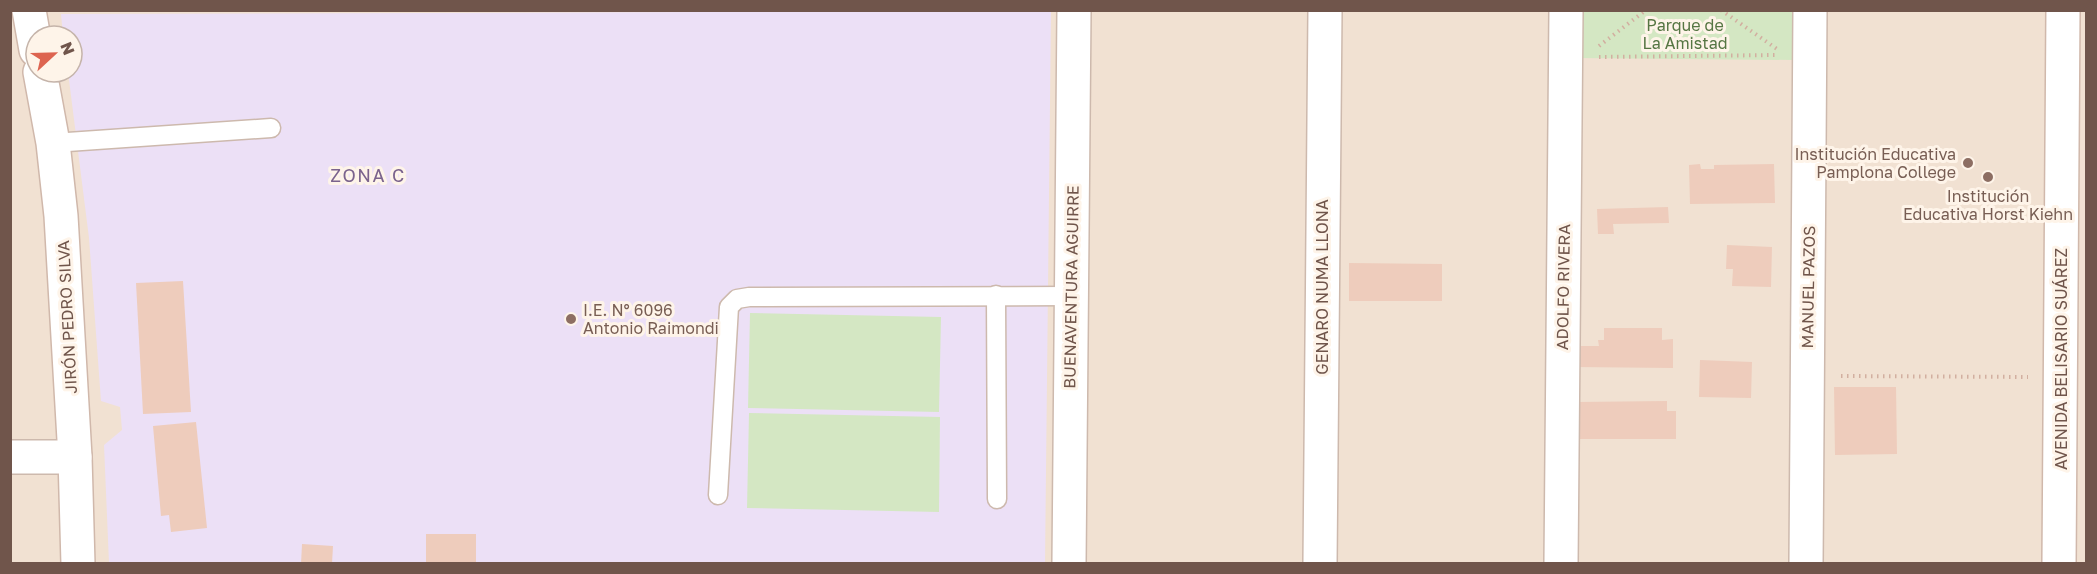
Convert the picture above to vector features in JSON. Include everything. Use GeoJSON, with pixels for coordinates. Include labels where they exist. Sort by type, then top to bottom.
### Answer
{"type":"FeatureCollection","features":[{"type":"Feature","properties":{"kind":"street","name":"BUENAVENTURA AGUIRRE"},"geometry":{"type":"LineString","coordinates":[[1069,564],[1074,10]]}},
{"type":"Feature","properties":{"kind":"street","name":"GENARO NUMA LLONA"},"geometry":{"type":"LineString","coordinates":[[1320,564],[1324,10]]}},
{"type":"Feature","properties":{"kind":"street","name":"ADOLFO RIVERA"},"geometry":{"type":"LineString","coordinates":[[1561,564],[1575,57],[1566,10]]}},
{"type":"Feature","properties":{"kind":"street","name":"MANUEL PAZOS"},"geometry":{"type":"LineString","coordinates":[[1806,564],[1810,10]]}},
{"type":"Feature","properties":{"kind":"street","name":"AVENIDA BELISARIO SUÁREZ"},"geometry":{"type":"LineString","coordinates":[[2059,564],[2063,10]]}},
{"type":"Feature","properties":{"kind":"street","name":"JIRÓN PEDRO SILVA"},"geometry":{"type":"LineString","coordinates":[[42,84],[53,143],[62,216],[75,457],[78,564]]}},
{"type":"Feature","properties":{"kind":"street"},"geometry":{"type":"LineString","coordinates":[[10,457],[75,457]]}},
{"type":"Feature","properties":{"kind":"lane"},"geometry":{"type":"LineString","coordinates":[[53,143],[271,128]]}},
{"type":"Feature","properties":{"kind":"lane"},"geometry":{"type":"LineString","coordinates":[[996,295],[997,499]]}},
{"type":"Feature","properties":{"kind":"lane"},"geometry":{"type":"LineString","coordinates":[[718,495],[729,307],[737,299],[749,297],[1071,296]]}},
{"type":"Feature","properties":{"kind":"path"},"geometry":{"type":"LineString","coordinates":[[1575,57],[1646,10]]}},
{"type":"Feature","properties":{"kind":"path"},"geometry":{"type":"LineString","coordinates":[[1575,57],[1787,55],[1721,10]]}},
{"type":"Feature","properties":{"kind":"path"},"geometry":{"type":"LineString","coordinates":[[1807,376],[2061,377]]}},
{"type":"Feature","properties":{"kind":"shaded area"},"geometry":{"type":"Polygon","coordinates":[[[11,11],[2086,11],[2086,563],[11,563],[11,11]]]}},
{"type":"Feature","properties":{"kind":"shaded area","name":"I.E. N° 6096 Antonio Raimondi"},"geometry":{"type":"Polygon","coordinates":[[[1051,11],[1045,563],[109,563],[104,445],[122,430],[120,407],[101,401],[89,238],[70,84],[84,84],[84,24],[62,24],[61,14],[1051,11]]]}},
{"type":"Feature","properties":{"kind":"green space","name":"Parque de La Amistad"},"geometry":{"type":"Polygon","coordinates":[[[1576,11],[1793,11],[1793,60],[1576,58],[1576,11]]]}},
{"type":"Feature","properties":{"kind":"green space"},"geometry":{"type":"Polygon","coordinates":[[[750,313],[941,317],[939,412],[748,408],[750,313]]]}},
{"type":"Feature","properties":{"kind":"green space"},"geometry":{"type":"Polygon","coordinates":[[[749,413],[940,417],[939,512],[747,508],[749,413]]]}},
{"type":"Feature","properties":{"kind":"building"},"geometry":{"type":"Polygon","coordinates":[[[1700,164],[1701,169],[1714,169],[1714,165],[1774,164],[1775,203],[1690,204],[1689,165],[1700,164]]]}},
{"type":"Feature","properties":{"kind":"building"},"geometry":{"type":"Polygon","coordinates":[[[1668,207],[1669,223],[1613,224],[1614,234],[1598,234],[1597,209],[1668,207]]]}},
{"type":"Feature","properties":{"kind":"building"},"geometry":{"type":"Polygon","coordinates":[[[1727,245],[1772,247],[1771,287],[1732,286],[1733,269],[1726,269],[1727,245]]]}},
{"type":"Feature","properties":{"kind":"building"},"geometry":{"type":"Polygon","coordinates":[[[1349,263],[1442,264],[1442,301],[1349,301],[1349,263]]]}},
{"type":"Feature","properties":{"kind":"building"},"geometry":{"type":"Polygon","coordinates":[[[183,281],[191,412],[143,414],[136,283],[183,281]]]}},
{"type":"Feature","properties":{"kind":"building"},"geometry":{"type":"Polygon","coordinates":[[[1604,328],[1662,328],[1662,340],[1673,339],[1673,368],[1574,367],[1574,346],[1599,346],[1598,340],[1604,340],[1604,328]]]}},
{"type":"Feature","properties":{"kind":"building"},"geometry":{"type":"Polygon","coordinates":[[[1700,360],[1752,362],[1751,398],[1699,397],[1700,360]]]}},
{"type":"Feature","properties":{"kind":"building"},"geometry":{"type":"Polygon","coordinates":[[[1834,387],[1896,387],[1897,454],[1835,455],[1834,387]]]}},
{"type":"Feature","properties":{"kind":"building"},"geometry":{"type":"Polygon","coordinates":[[[1667,401],[1667,411],[1676,411],[1676,439],[1577,439],[1577,402],[1667,401]]]}},
{"type":"Feature","properties":{"kind":"building"},"geometry":{"type":"Polygon","coordinates":[[[196,422],[207,528],[171,532],[169,515],[161,516],[153,426],[196,422]]]}},
{"type":"Feature","properties":{"kind":"building"},"geometry":{"type":"Polygon","coordinates":[[[426,534],[476,534],[476,564],[426,564],[426,534]]]}},
{"type":"Feature","properties":{"kind":"building"},"geometry":{"type":"Polygon","coordinates":[[[302,544],[333,546],[332,564],[301,564],[302,544]]]}},
{"type":"Feature","properties":{"kind":"place","name":"Institución Educativa Pamplona College"},"geometry":{"type":"Point","coordinates":[1968,163]}},
{"type":"Feature","properties":{"kind":"place","name":"Institución Educativa Horst Kiehn"},"geometry":{"type":"Point","coordinates":[1988,177]}},
{"type":"Feature","properties":{"kind":"place","name":"I.E. N° 6096 Antonio Raimondi"},"geometry":{"type":"Point","coordinates":[571,319]}},
{"type":"Feature","properties":{"kind":"district","name":"ZONA C"},"geometry":{"type":"Point","coordinates":[368,176]}}]}
